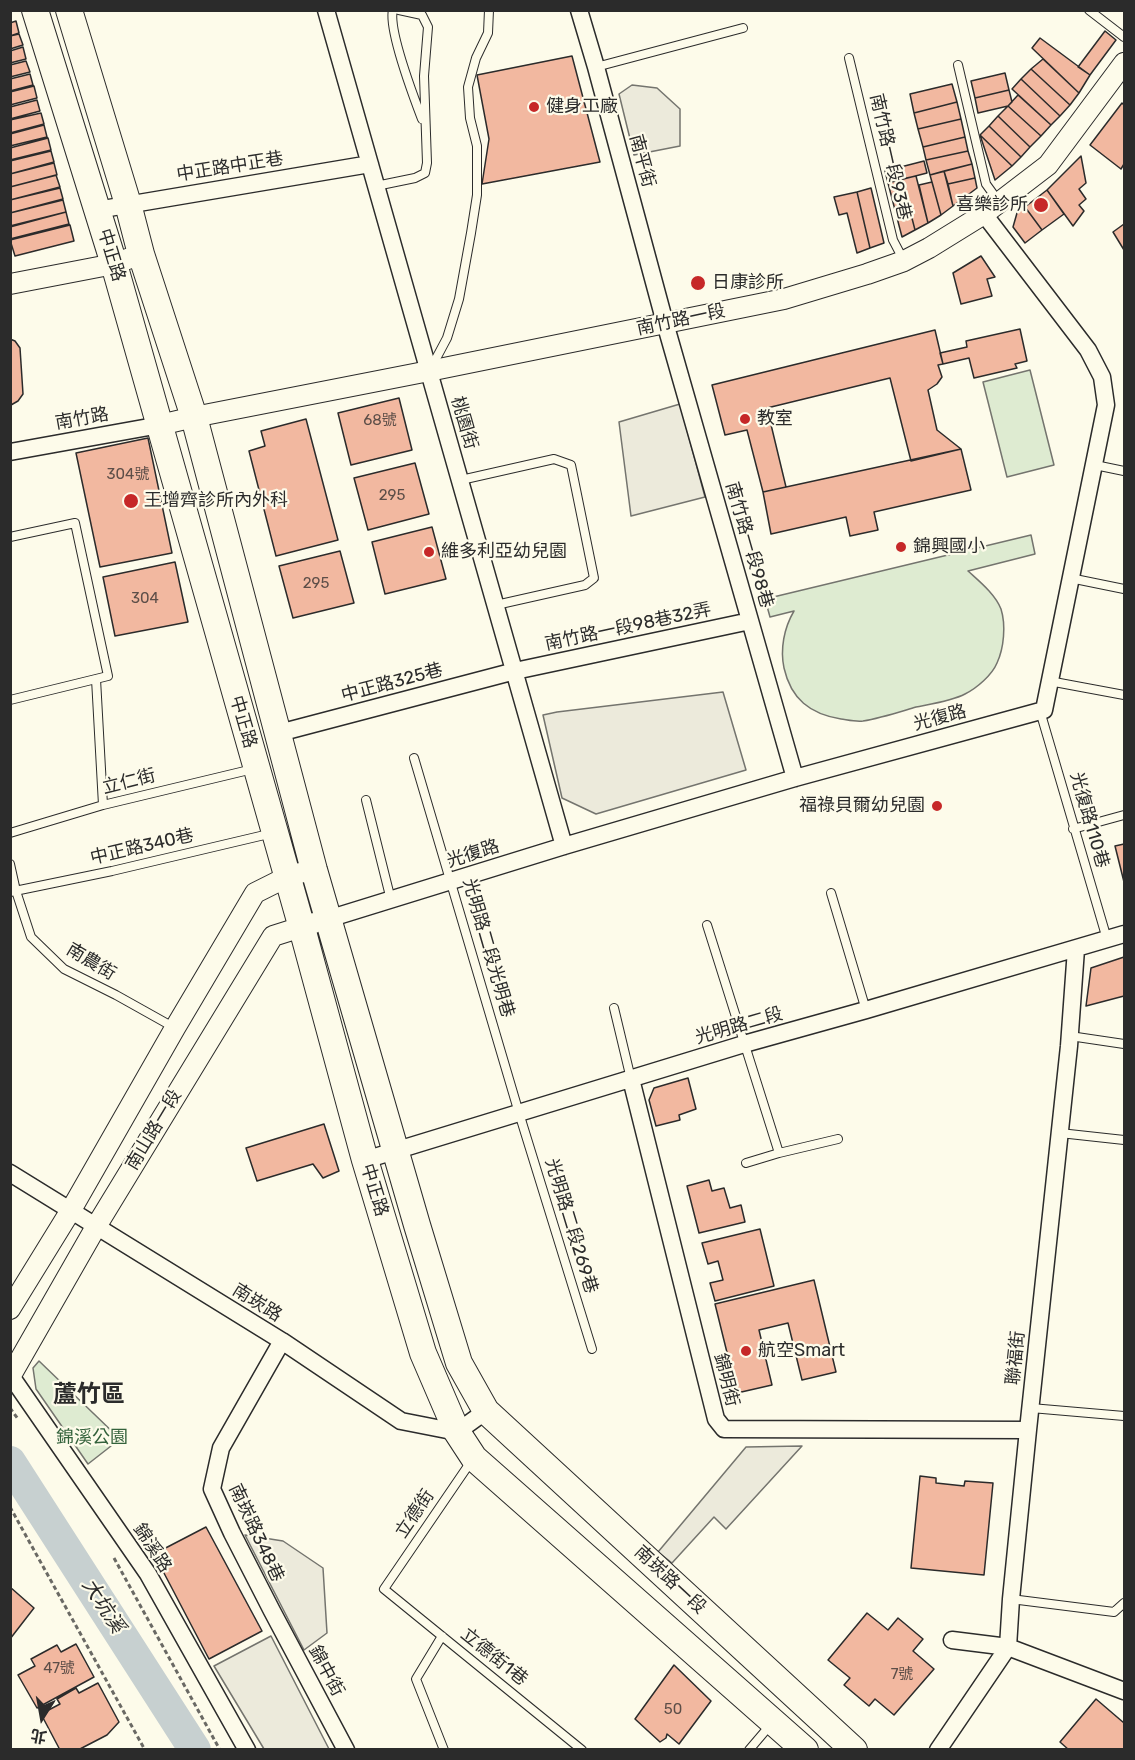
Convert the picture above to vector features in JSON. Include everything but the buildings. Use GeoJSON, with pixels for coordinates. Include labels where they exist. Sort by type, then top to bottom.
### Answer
{"type":"FeatureCollection","features":[{"type":"Feature","properties":{"kind":"main road","name":"中正路"},"geometry":{"type":"LineString","coordinates":[[35,10],[114,264],[365,1160],[423,1353],[457,1432]]}},
{"type":"Feature","properties":{"kind":"main road","name":"中正路"},"geometry":{"type":"LineString","coordinates":[[69,10],[141,254],[194,417],[314,870],[459,1363],[486,1411]]}},
{"type":"Feature","properties":{"kind":"main road","name":"南崁路一段"},"geometry":{"type":"LineString","coordinates":[[486,1411],[854,1749]]}},
{"type":"Feature","properties":{"kind":"main road","name":"南崁路一段"},"geometry":{"type":"LineString","coordinates":[[457,1432],[474,1458],[805,1749]]}},
{"type":"Feature","properties":{"kind":"street","name":"桃園街"},"geometry":{"type":"LineString","coordinates":[[326,10],[564,846]]}},
{"type":"Feature","properties":{"kind":"street","name":"南平街"},"geometry":{"type":"LineString","coordinates":[[579,10],[666,323]]}},
{"type":"Feature","properties":{"kind":"street","name":"南竹路一段"},"geometry":{"type":"LineString","coordinates":[[160,425],[784,299],[904,261],[992,208],[1048,165],[1125,63]]}},
{"type":"Feature","properties":{"kind":"street","name":"中正路中正巷"},"geometry":{"type":"LineString","coordinates":[[98,210],[370,164]]}},
{"type":"Feature","properties":{"kind":"street"},"geometry":{"type":"LineString","coordinates":[[992,208],[1088,351],[1102,376],[1106,405],[1044,710],[1040,711]]}},
{"type":"Feature","properties":{"kind":"street"},"geometry":{"type":"LineString","coordinates":[[10,284],[114,264],[141,254]]}},
{"type":"Feature","properties":{"kind":"street","name":"南竹路一段98巷"},"geometry":{"type":"LineString","coordinates":[[666,323],[795,778]]}},
{"type":"Feature","properties":{"kind":"street","name":"南竹路"},"geometry":{"type":"LineString","coordinates":[[10,452],[160,425]]}},
{"type":"Feature","properties":{"kind":"street","name":"南竹路一段98巷32弄"},"geometry":{"type":"LineString","coordinates":[[515,671],[750,621]]}},
{"type":"Feature","properties":{"kind":"street","name":"中正路325巷"},"geometry":{"type":"LineString","coordinates":[[279,732],[515,671]]}},
{"type":"Feature","properties":{"kind":"street","name":"光復路"},"geometry":{"type":"LineString","coordinates":[[328,919],[795,778],[1040,711]]}},
{"type":"Feature","properties":{"kind":"street","name":"南山路一段"},"geometry":{"type":"LineString","coordinates":[[10,1309],[71,1210],[255,894],[287,877],[314,870]]}},
{"type":"Feature","properties":{"kind":"street","name":"南山路一段"},"geometry":{"type":"LineString","coordinates":[[11,1377],[97,1225],[273,936],[328,919]]}},
{"type":"Feature","properties":{"kind":"street","name":"光明路二段"},"geometry":{"type":"LineString","coordinates":[[365,1160],[744,1044],[1125,934]]}},
{"type":"Feature","properties":{"kind":"street","name":"聯福街"},"geometry":{"type":"LineString","coordinates":[[1008,1647],[1028,1430],[1070,1036],[1076,949]]}},
{"type":"Feature","properties":{"kind":"street","name":"錦明街"},"geometry":{"type":"LineString","coordinates":[[631,1078],[716,1419],[724,1429],[1028,1430]]}},
{"type":"Feature","properties":{"kind":"street","name":"南崁路"},"geometry":{"type":"LineString","coordinates":[[10,1173],[282,1341],[401,1421],[457,1432]]}},
{"type":"Feature","properties":{"kind":"street","name":"南崁路348巷"},"geometry":{"type":"LineString","coordinates":[[272,1611],[212,1489],[221,1448],[282,1341]]}},
{"type":"Feature","properties":{"kind":"street","name":"錦溪路"},"geometry":{"type":"LineString","coordinates":[[11,1377],[148,1575],[247,1749]]}},
{"type":"Feature","properties":{"kind":"street"},"geometry":{"type":"LineString","coordinates":[[457,1432],[486,1411]]}},
{"type":"Feature","properties":{"kind":"street","name":"錦中街"},"geometry":{"type":"LineString","coordinates":[[272,1611],[346,1749]]}},
{"type":"Feature","properties":{"kind":"street"},"geometry":{"type":"LineString","coordinates":[[951,1640],[1008,1647],[1125,1691]]}},
{"type":"Feature","properties":{"kind":"street"},"geometry":{"type":"LineString","coordinates":[[938,1749],[1008,1647]]}},
{"type":"Feature","properties":{"kind":"lane"},"geometry":{"type":"LineString","coordinates":[[393,10],[391,17],[395,38],[426,128]]}},
{"type":"Feature","properties":{"kind":"lane"},"geometry":{"type":"LineString","coordinates":[[376,186],[415,178],[425,172],[427,163],[424,76],[428,27],[422,15],[399,10]]}},
{"type":"Feature","properties":{"kind":"lane"},"geometry":{"type":"LineString","coordinates":[[429,371],[447,338],[459,299],[471,233],[477,195],[477,146],[470,118],[468,87],[476,58],[488,33],[489,10]]}},
{"type":"Feature","properties":{"kind":"lane"},"geometry":{"type":"LineString","coordinates":[[1089,10],[1125,37]]}},
{"type":"Feature","properties":{"kind":"lane"},"geometry":{"type":"LineString","coordinates":[[596,67],[743,28]]}},
{"type":"Feature","properties":{"kind":"lane","name":"南竹路一段93巷"},"geometry":{"type":"LineString","coordinates":[[849,58],[892,240],[904,261]]}},
{"type":"Feature","properties":{"kind":"lane"},"geometry":{"type":"LineString","coordinates":[[958,65],[992,208]]}},
{"type":"Feature","properties":{"kind":"lane"},"geometry":{"type":"LineString","coordinates":[[460,480],[554,459],[571,465],[594,578],[585,585],[496,605]]}},
{"type":"Feature","properties":{"kind":"lane"},"geometry":{"type":"LineString","coordinates":[[1095,465],[1125,471]]}},
{"type":"Feature","properties":{"kind":"lane"},"geometry":{"type":"LineString","coordinates":[[10,537],[75,523],[108,676],[10,700]]}},
{"type":"Feature","properties":{"kind":"lane"},"geometry":{"type":"LineString","coordinates":[[1070,578],[1125,589]]}},
{"type":"Feature","properties":{"kind":"lane"},"geometry":{"type":"LineString","coordinates":[[96,679],[104,805]]}},
{"type":"Feature","properties":{"kind":"lane"},"geometry":{"type":"LineString","coordinates":[[1049,681],[1125,696]]}},
{"type":"Feature","properties":{"kind":"lane","name":"光復路110巷"},"geometry":{"type":"LineString","coordinates":[[1040,711],[1107,939]]}},
{"type":"Feature","properties":{"kind":"lane","name":"光明路二段光明巷"},"geometry":{"type":"LineString","coordinates":[[414,758],[519,1113]]}},
{"type":"Feature","properties":{"kind":"lane","name":"立仁街"},"geometry":{"type":"LineString","coordinates":[[10,833],[104,805],[256,768]]}},
{"type":"Feature","properties":{"kind":"lane"},"geometry":{"type":"LineString","coordinates":[[366,800],[390,900]]}},
{"type":"Feature","properties":{"kind":"lane"},"geometry":{"type":"LineString","coordinates":[[1074,829],[1125,815]]}},
{"type":"Feature","properties":{"kind":"lane","name":"中正路340巷"},"geometry":{"type":"LineString","coordinates":[[13,892],[275,833]]}},
{"type":"Feature","properties":{"kind":"lane","name":"南農街"},"geometry":{"type":"LineString","coordinates":[[10,864],[13,892],[31,937],[64,969],[175,1028]]}},
{"type":"Feature","properties":{"kind":"lane"},"geometry":{"type":"LineString","coordinates":[[831,893],[866,1010]]}},
{"type":"Feature","properties":{"kind":"lane"},"geometry":{"type":"LineString","coordinates":[[707,925],[779,1153]]}},
{"type":"Feature","properties":{"kind":"lane"},"geometry":{"type":"LineString","coordinates":[[614,1008],[631,1078]]}},
{"type":"Feature","properties":{"kind":"lane"},"geometry":{"type":"LineString","coordinates":[[1070,1036],[1125,1044]]}},
{"type":"Feature","properties":{"kind":"lane","name":"光明路二段269巷"},"geometry":{"type":"LineString","coordinates":[[519,1113],[592,1349]]}},
{"type":"Feature","properties":{"kind":"lane"},"geometry":{"type":"LineString","coordinates":[[1060,1133],[1125,1140]]}},
{"type":"Feature","properties":{"kind":"lane"},"geometry":{"type":"LineString","coordinates":[[746,1163],[838,1139]]}},
{"type":"Feature","properties":{"kind":"lane"},"geometry":{"type":"LineString","coordinates":[[1031,1408],[1125,1416]]}},
{"type":"Feature","properties":{"kind":"lane","name":"立德街"},"geometry":{"type":"LineString","coordinates":[[384,1589],[474,1458]]}},
{"type":"Feature","properties":{"kind":"lane","name":"立德街1巷"},"geometry":{"type":"LineString","coordinates":[[384,1589],[582,1749]]}},
{"type":"Feature","properties":{"kind":"lane"},"geometry":{"type":"LineString","coordinates":[[1011,1599],[1114,1611],[1125,1603]]}},
{"type":"Feature","properties":{"kind":"lane"},"geometry":{"type":"LineString","coordinates":[[442,1636],[416,1678],[444,1749]]}},
{"type":"Feature","properties":{"kind":"lane"},"geometry":{"type":"LineString","coordinates":[[749,1749],[773,1722]]}},
{"type":"Feature","properties":{"kind":"path"},"geometry":{"type":"LineString","coordinates":[[10,1408],[24,1427]]}},
{"type":"Feature","properties":{"kind":"path"},"geometry":{"type":"LineString","coordinates":[[10,1507],[145,1749]]}},
{"type":"Feature","properties":{"kind":"path"},"geometry":{"type":"LineString","coordinates":[[109,1548],[220,1749]]}},
{"type":"Feature","properties":{"kind":"green space"},"geometry":{"type":"Polygon","coordinates":[[[1030,370],[1054,465],[1007,477],[983,382],[1030,370]]]}},
{"type":"Feature","properties":{"kind":"green space"},"geometry":{"type":"Polygon","coordinates":[[[1031,535],[1035,554],[968,571],[995,598],[1003,615],[1004,629],[995,668],[984,681],[970,691],[948,700],[863,721],[830,717],[811,709],[797,696],[787,679],[782,653],[785,631],[794,611],[770,617],[765,599],[1031,535]]]}},
{"type":"Feature","properties":{"kind":"green space","name":"錦溪公園"},"geometry":{"type":"Polygon","coordinates":[[[39,1361],[120,1439],[88,1464],[36,1389],[33,1368],[39,1361]]]}},
{"type":"Feature","properties":{"kind":"shaded area"},"geometry":{"type":"Polygon","coordinates":[[[632,85],[657,88],[680,109],[680,146],[634,155],[619,94],[632,85]]]}},
{"type":"Feature","properties":{"kind":"shaded area"},"geometry":{"type":"Polygon","coordinates":[[[680,404],[705,497],[631,516],[619,422],[680,404]]]}},
{"type":"Feature","properties":{"kind":"shaded area"},"geometry":{"type":"Polygon","coordinates":[[[723,692],[746,770],[596,814],[562,798],[543,715],[723,692]]]}},
{"type":"Feature","properties":{"kind":"shaded area"},"geometry":{"type":"Polygon","coordinates":[[[802,1446],[726,1529],[714,1517],[672,1563],[658,1552],[746,1447],[802,1446]]]}},
{"type":"Feature","properties":{"kind":"shaded area"},"geometry":{"type":"Polygon","coordinates":[[[245,1535],[283,1541],[323,1568],[327,1633],[304,1650],[245,1535]]]}},
{"type":"Feature","properties":{"kind":"shaded area"},"geometry":{"type":"Polygon","coordinates":[[[271,1636],[329,1749],[264,1749],[214,1666],[271,1636]]]}},
{"type":"Feature","properties":{"kind":"waterway","name":"大坑溪"},"geometry":{"type":"LineString","coordinates":[[10,1462],[195,1750]]}},
{"type":"Feature","properties":{"kind":"place","name":"健身工廠"},"geometry":{"type":"Point","coordinates":[534,107]}},
{"type":"Feature","properties":{"kind":"place","name":"喜樂診所"},"geometry":{"type":"Point","coordinates":[1041,205]}},
{"type":"Feature","properties":{"kind":"place","name":"日康診所"},"geometry":{"type":"Point","coordinates":[698,283]}},
{"type":"Feature","properties":{"kind":"place","name":"教室"},"geometry":{"type":"Point","coordinates":[745,419]}},
{"type":"Feature","properties":{"kind":"place","name":"王增齊診所內外科"},"geometry":{"type":"Point","coordinates":[131,501]}},
{"type":"Feature","properties":{"kind":"place","name":"錦興國小"},"geometry":{"type":"Point","coordinates":[901,547]}},
{"type":"Feature","properties":{"kind":"place","name":"維多利亞幼兒園"},"geometry":{"type":"Point","coordinates":[429,552]}},
{"type":"Feature","properties":{"kind":"place","name":"福祿貝爾幼兒園"},"geometry":{"type":"Point","coordinates":[937,806]}},
{"type":"Feature","properties":{"kind":"place","name":"航空Smart"},"geometry":{"type":"Point","coordinates":[746,1351]}},
{"type":"Feature","properties":{"kind":"district","name":"蘆竹區"},"geometry":{"type":"Point","coordinates":[89,1395]}}]}
